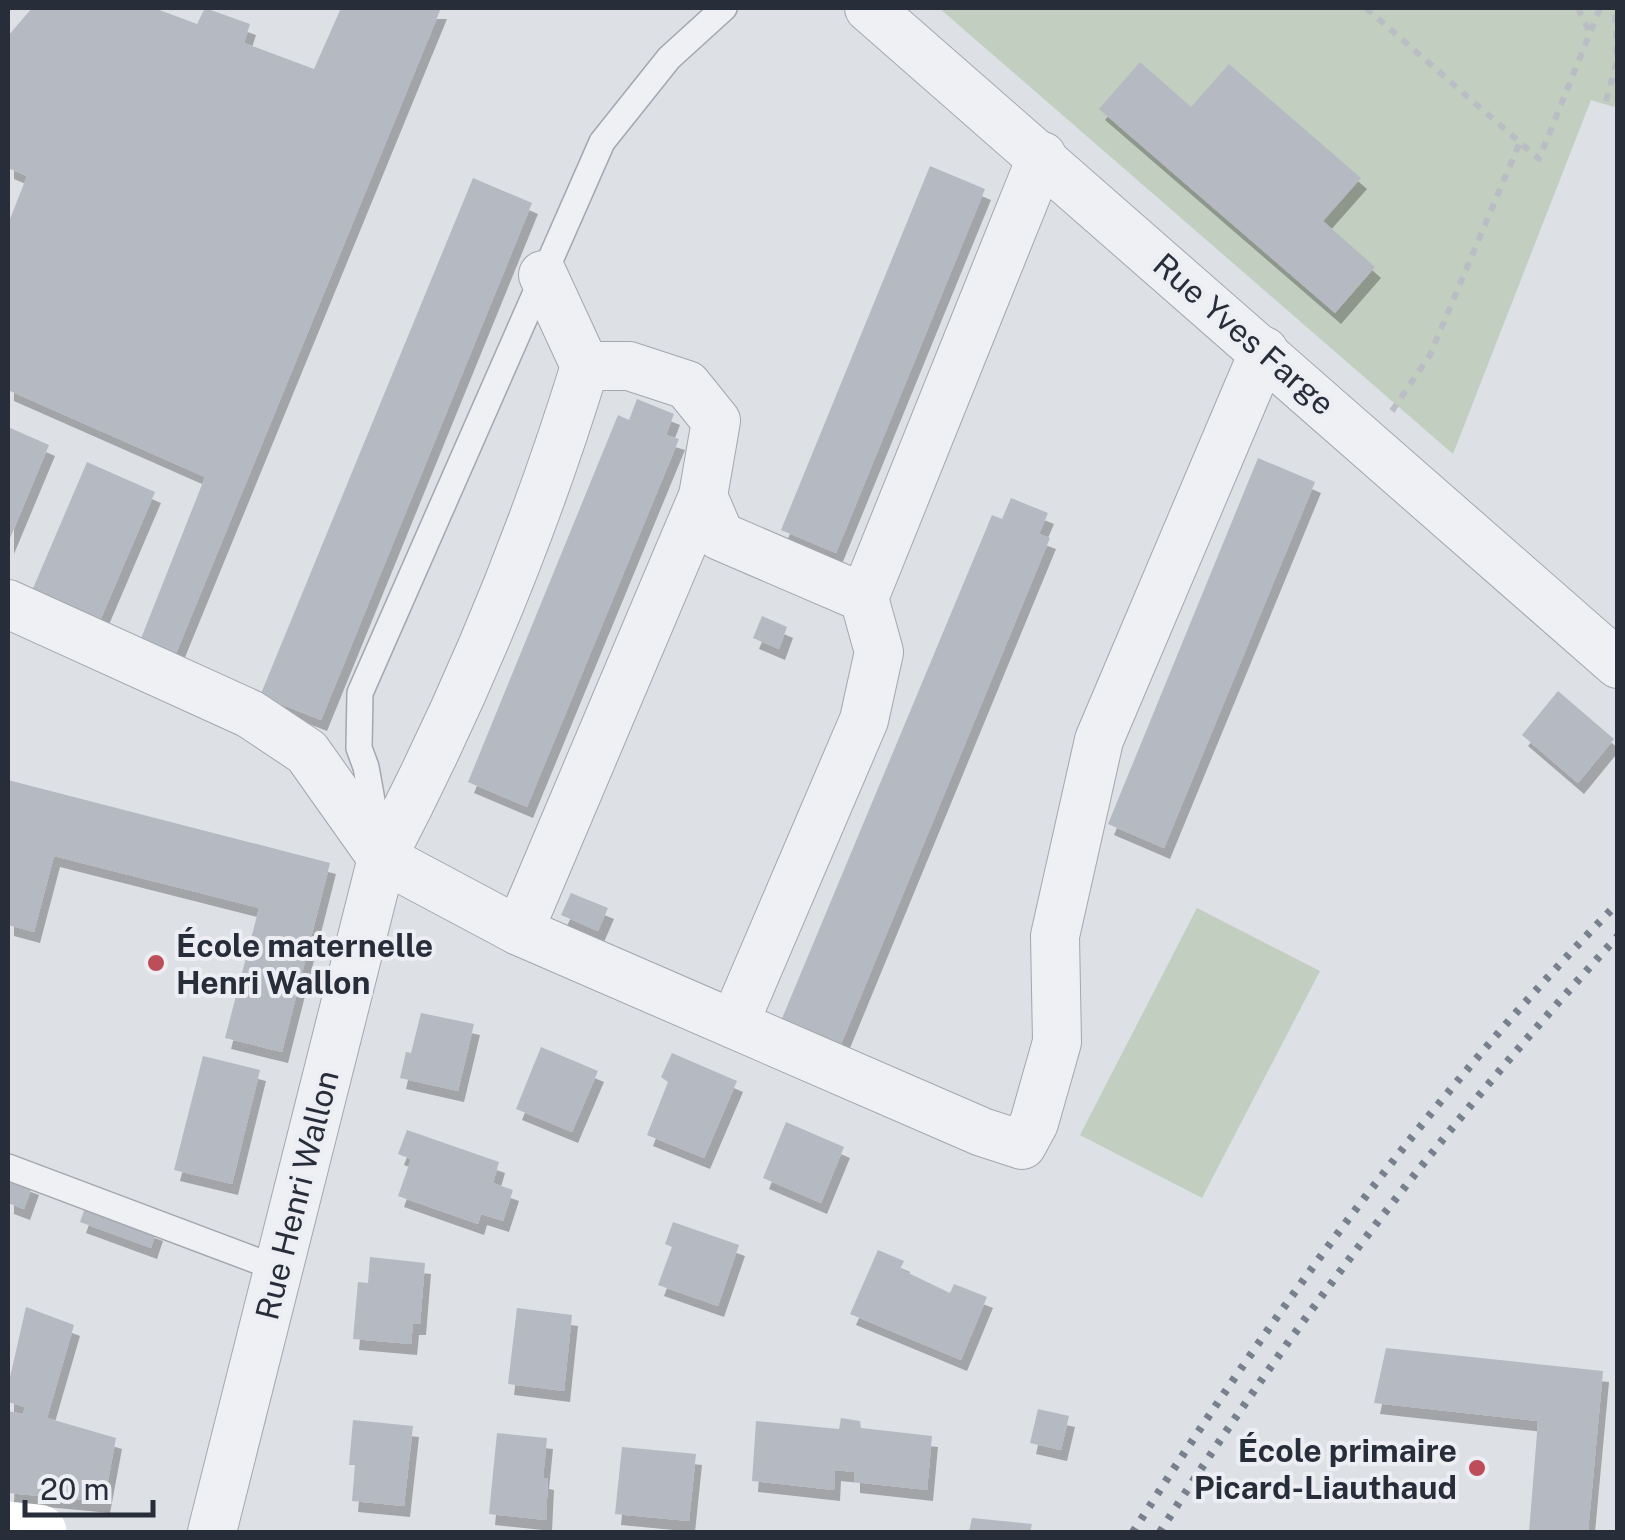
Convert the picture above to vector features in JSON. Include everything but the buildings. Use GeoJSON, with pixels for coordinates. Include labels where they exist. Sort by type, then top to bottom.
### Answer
{"type":"FeatureCollection","features":[{"type":"Feature","properties":{"kind":"main road"},"geometry":{"type":"LineString","coordinates":[[8,1529],[39,1532]]}},
{"type":"Feature","properties":{"kind":"street","name":"Rue Yves Farge"},"geometry":{"type":"LineString","coordinates":[[869,8],[1618,664]]}},
{"type":"Feature","properties":{"kind":"street"},"geometry":{"type":"LineString","coordinates":[[734,1024],[864,720],[879,652],[864,598],[1042,156]]}},
{"type":"Feature","properties":{"kind":"street"},"geometry":{"type":"LineString","coordinates":[[520,931],[703,496],[716,422],[687,385],[629,366],[585,366],[543,274]]}},
{"type":"Feature","properties":{"kind":"street"},"geometry":{"type":"LineString","coordinates":[[8,604],[250,714],[293,742],[307,752],[382,858],[520,931],[982,1132],[1022,1145],[1034,1123],[1058,1042],[1055,936],[1099,740],[1264,351]]}},
{"type":"Feature","properties":{"kind":"street","name":"Rue Henri Wallon"},"geometry":{"type":"LineString","coordinates":[[212,1532],[382,858],[429,768],[474,668],[561,444],[585,366]]}},
{"type":"Feature","properties":{"kind":"street"},"geometry":{"type":"LineString","coordinates":[[703,496],[720,536],[864,598]]}},
{"type":"Feature","properties":{"kind":"lane"},"geometry":{"type":"LineString","coordinates":[[382,858],[359,748],[360,693],[602,142],[669,58],[724,8]]}},
{"type":"Feature","properties":{"kind":"lane"},"geometry":{"type":"LineString","coordinates":[[8,1167],[279,1269]]}},
{"type":"Feature","properties":{"kind":"path"},"geometry":{"type":"LineString","coordinates":[[1366,8],[1540,159],[1600,8]]}},
{"type":"Feature","properties":{"kind":"path"},"geometry":{"type":"LineString","coordinates":[[1578,8],[1590,33]]}},
{"type":"Feature","properties":{"kind":"path"},"geometry":{"type":"LineString","coordinates":[[1606,102],[1617,61],[1615,8]]}},
{"type":"Feature","properties":{"kind":"path"},"geometry":{"type":"LineString","coordinates":[[1369,444],[1430,355],[1520,142]]}},
{"type":"Feature","properties":{"kind":"green space"},"geometry":{"type":"Polygon","coordinates":[[[939,8],[1617,8],[1617,96],[1614,107],[1591,100],[1453,454],[939,8]]]}},
{"type":"Feature","properties":{"kind":"green space"},"geometry":{"type":"Polygon","coordinates":[[[1197,908],[1320,971],[1202,1198],[1080,1135],[1197,908]]]}},
{"type":"Feature","properties":{"kind":"railway"},"geometry":{"type":"LineString","coordinates":[[1133,1532],[1243,1366],[1359,1205],[1484,1050],[1618,903]]}},
{"type":"Feature","properties":{"kind":"railway"},"geometry":{"type":"LineString","coordinates":[[1160,1532],[1211,1453],[1376,1224],[1494,1078],[1618,936]]}},
{"type":"Feature","properties":{"kind":"place","name":"École maternelle Henri Wallon"},"geometry":{"type":"Point","coordinates":[156,963]}},
{"type":"Feature","properties":{"kind":"place","name":"École primaire Picard-Liauthaud"},"geometry":{"type":"Point","coordinates":[1477,1468]}}]}
